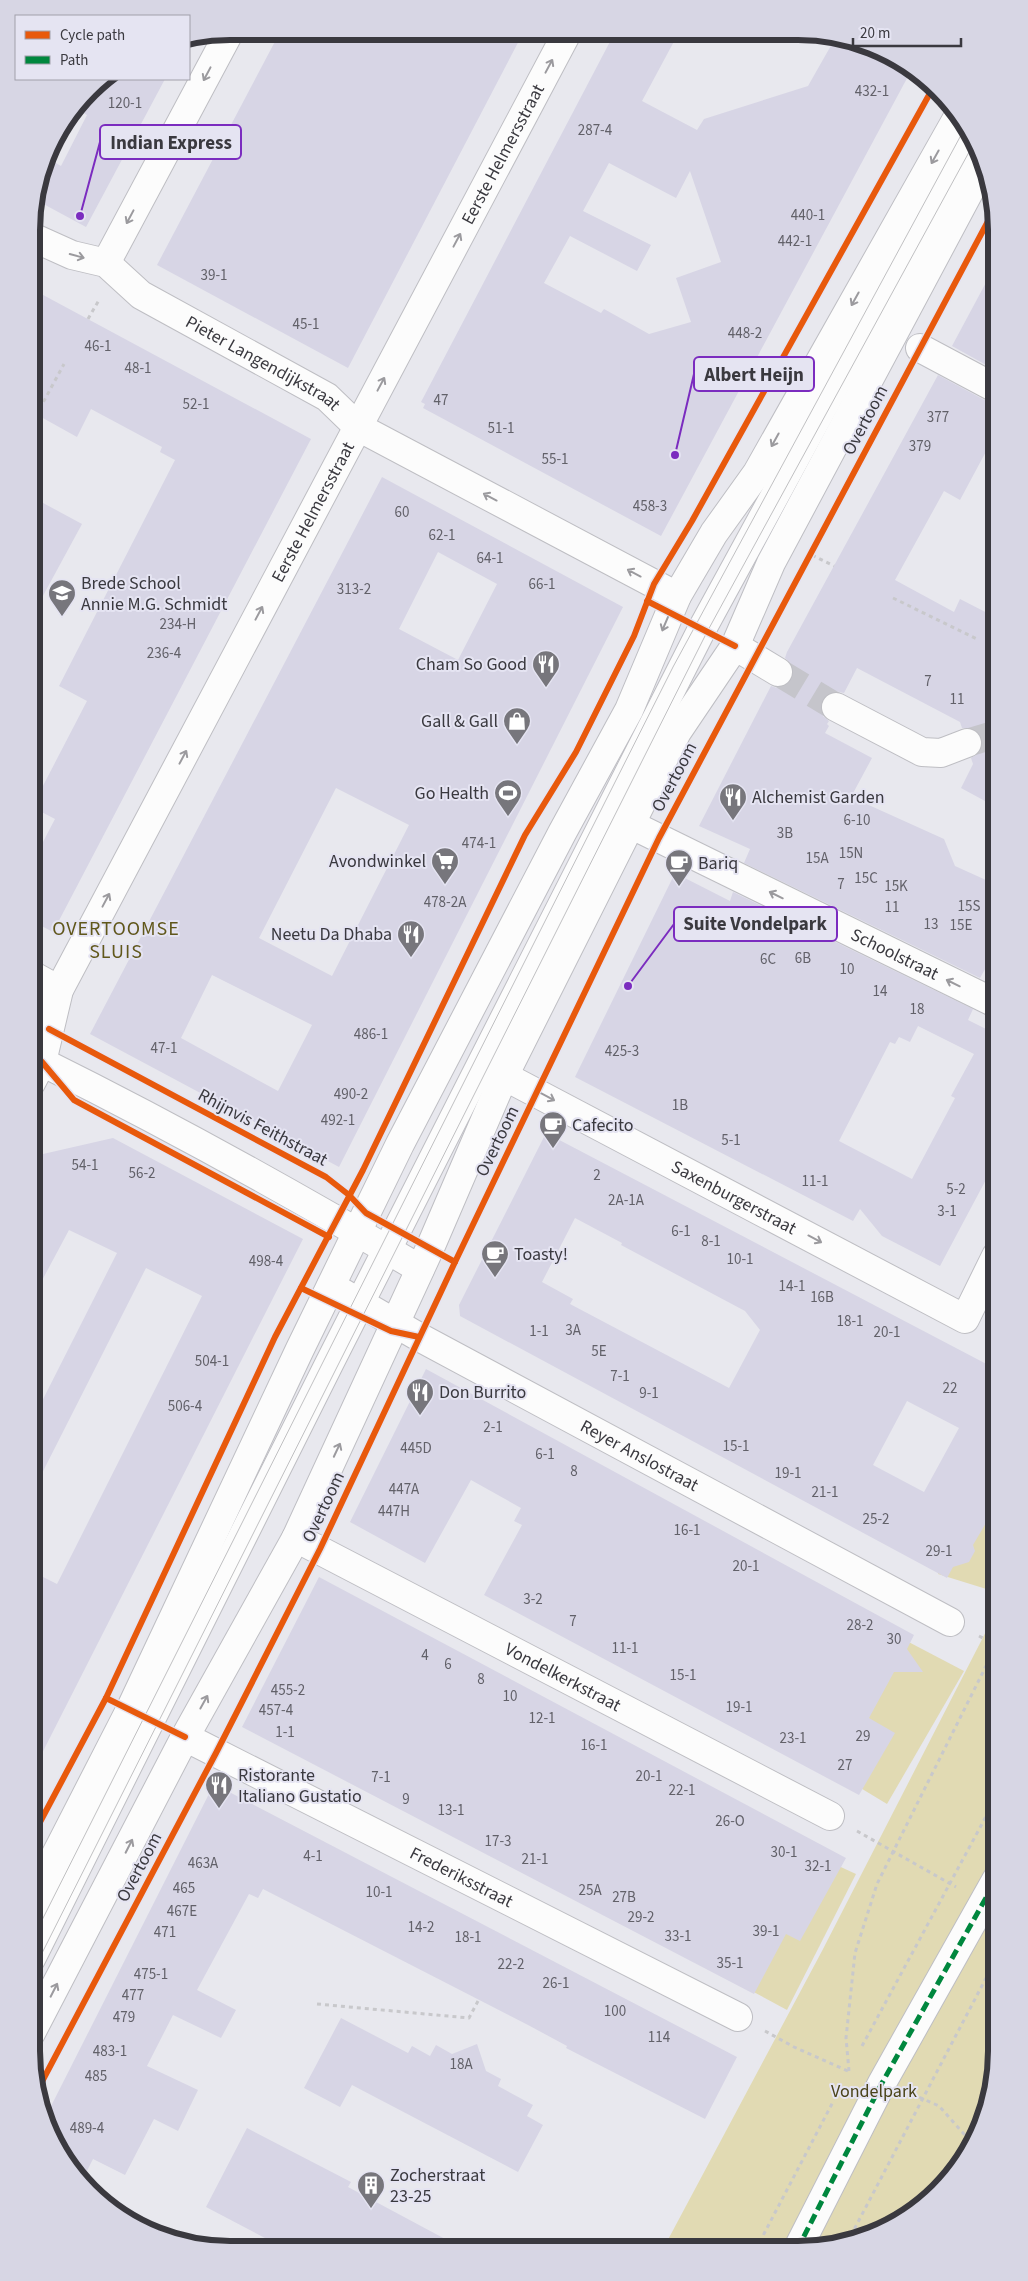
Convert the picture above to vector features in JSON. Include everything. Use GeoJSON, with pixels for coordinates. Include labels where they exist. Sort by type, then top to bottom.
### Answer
{"type":"FeatureCollection","features":[{"type":"Feature","properties":{"kind":"street"},"geometry":{"type":"LineString","coordinates":[[106,263],[225,40]]}},
{"type":"Feature","properties":{"kind":"street","name":"Eerste Helmersstraat"},"geometry":{"type":"LineString","coordinates":[[40,1061],[58,990],[563,40]]}},
{"type":"Feature","properties":{"kind":"street"},"geometry":{"type":"LineString","coordinates":[[40,1885],[130,1710],[357,1231],[562,833],[629,710],[677,596],[714,533],[757,473],[955,122]]}},
{"type":"Feature","properties":{"kind":"street"},"geometry":{"type":"LineString","coordinates":[[40,1941],[702,629],[967,144]]}},
{"type":"Feature","properties":{"kind":"street","name":"Overtoom"},"geometry":{"type":"LineString","coordinates":[[40,2016],[185,1737],[296,1538],[420,1268],[504,1076],[676,732],[735,646],[771,563],[979,173]]}},
{"type":"Feature","properties":{"kind":"street","name":"Pieter Langendijkstraat"},"geometry":{"type":"LineString","coordinates":[[40,241],[72,255],[106,263],[141,295],[327,398],[358,427],[677,596]]}},
{"type":"Feature","properties":{"kind":"street"},"geometry":{"type":"LineString","coordinates":[[920,348],[988,384]]}},
{"type":"Feature","properties":{"kind":"street"},"geometry":{"type":"LineString","coordinates":[[735,646],[778,672]]}},
{"type":"Feature","properties":{"kind":"street"},"geometry":{"type":"LineString","coordinates":[[836,707],[922,752],[941,753],[967,743]]}},
{"type":"Feature","properties":{"kind":"street","name":"Schoolstraat"},"geometry":{"type":"LineString","coordinates":[[630,824],[988,1000]]}},
{"type":"Feature","properties":{"kind":"street"},"geometry":{"type":"LineString","coordinates":[[40,979],[58,990]]}},
{"type":"Feature","properties":{"kind":"street"},"geometry":{"type":"LineString","coordinates":[[40,1074],[101,1092],[357,1231],[420,1268]]}},
{"type":"Feature","properties":{"kind":"street","name":"Saxenburgerstraat"},"geometry":{"type":"LineString","coordinates":[[504,1076],[964,1319],[988,1272]]}},
{"type":"Feature","properties":{"kind":"street","name":"Reyer Anslostraat"},"geometry":{"type":"LineString","coordinates":[[330,1286],[396,1321],[426,1340],[950,1622]]}},
{"type":"Feature","properties":{"kind":"street","name":"Vondelkerkstraat"},"geometry":{"type":"LineString","coordinates":[[296,1538],[830,1816]]}},
{"type":"Feature","properties":{"kind":"street","name":"Frederiksstraat"},"geometry":{"type":"LineString","coordinates":[[185,1737],[738,2017]]}},
{"type":"Feature","properties":{"kind":"street"},"geometry":{"type":"LineString","coordinates":[[802,2241],[882,2083],[988,1894]]}},
{"type":"Feature","properties":{"kind":"path"},"geometry":{"type":"LineString","coordinates":[[40,408],[64,364]]}},
{"type":"Feature","properties":{"kind":"path"},"geometry":{"type":"LineString","coordinates":[[806,562],[815,545]]}},
{"type":"Feature","properties":{"kind":"path"},"geometry":{"type":"LineString","coordinates":[[810,554],[834,566]]}},
{"type":"Feature","properties":{"kind":"path"},"geometry":{"type":"LineString","coordinates":[[893,598],[978,640]]}},
{"type":"Feature","properties":{"kind":"path"},"geometry":{"type":"LineString","coordinates":[[849,2071],[846,2038],[855,1953],[877,1884],[988,1662]]}},
{"type":"Feature","properties":{"kind":"path"},"geometry":{"type":"LineString","coordinates":[[863,1834],[932,1874]]}},
{"type":"Feature","properties":{"kind":"path"},"geometry":{"type":"LineString","coordinates":[[852,2233],[988,1973]]}},
{"type":"Feature","properties":{"kind":"path"},"geometry":{"type":"LineString","coordinates":[[317,2004],[469,2018],[478,2002]]}},
{"type":"Feature","properties":{"kind":"path"},"geometry":{"type":"LineString","coordinates":[[794,2047],[836,2067]]}},
{"type":"Feature","properties":{"kind":"path"},"geometry":{"type":"LineString","coordinates":[[882,2083],[939,2106],[967,2137]]}},
{"type":"Feature","properties":{"kind":"green space"},"geometry":{"type":"Polygon","coordinates":[[[979,1498],[988,1502],[988,1590],[938,1574],[979,1498]]]}},
{"type":"Feature","properties":{"kind":"green space","name":"Vondelpark"},"geometry":{"type":"Polygon","coordinates":[[[988,1628],[988,2064],[982,2100],[974,2124],[963,2146],[949,2167],[914,2202],[893,2216],[871,2227],[847,2235],[811,2241],[667,2241],[822,1951],[988,1628]]]}},
{"type":"Feature","properties":{"kind":"green space"},"geometry":{"type":"Polygon","coordinates":[[[901,1638],[964,1671],[887,1804],[849,1781],[858,1720],[901,1638]]]}},
{"type":"Feature","properties":{"kind":"green space"},"geometry":{"type":"Polygon","coordinates":[[[832,1863],[856,1874],[787,2010],[748,1989],[832,1863]]]}},
{"type":"Feature","properties":{"kind":"building"},"geometry":{"type":"Polygon","coordinates":[[[276,40],[519,40],[348,368],[157,265],[276,40]]]}},
{"type":"Feature","properties":{"kind":"building"},"geometry":{"type":"Polygon","coordinates":[[[611,40],[675,40],[642,101],[697,130],[704,119],[808,86],[832,44],[871,54],[909,75],[661,536],[423,408],[425,404],[421,402],[611,40]],[[609,163],[583,211],[651,245],[637,271],[570,236],[544,283],[601,313],[604,309],[649,334],[691,322],[676,278],[721,262],[690,171],[676,198],[609,163]]]}},
{"type":"Feature","properties":{"kind":"building"},"geometry":{"type":"Polygon","coordinates":[[[113,80],[164,80],[86,227],[42,203],[46,181],[53,161],[61,166],[87,115],[81,112],[113,80]]]}},
{"type":"Feature","properties":{"kind":"building"},"geometry":{"type":"Polygon","coordinates":[[[988,279],[988,366],[952,346],[988,279]]]}},
{"type":"Feature","properties":{"kind":"building"},"geometry":{"type":"Polygon","coordinates":[[[40,293],[311,439],[53,932],[40,925],[40,848],[55,819],[40,811],[40,792],[87,701],[59,686],[175,460],[160,452],[162,447],[91,409],[77,437],[40,416],[40,293]]]}},
{"type":"Feature","properties":{"kind":"building"},"geometry":{"type":"Polygon","coordinates":[[[938,375],[988,402],[988,448],[960,500],[944,491],[895,580],[954,612],[960,599],[988,613],[988,811],[985,801],[961,788],[973,764],[971,758],[979,753],[982,746],[982,738],[976,731],[970,728],[962,728],[960,722],[857,668],[844,693],[835,691],[827,694],[822,700],[820,708],[823,716],[829,721],[827,724],[829,726],[825,733],[872,758],[851,797],[944,839],[955,866],[988,881],[988,964],[980,978],[744,863],[750,849],[699,826],[771,686],[777,688],[785,686],[792,680],[794,672],[791,664],[785,658],[938,375]]]}},
{"type":"Feature","properties":{"kind":"building"},"geometry":{"type":"Polygon","coordinates":[[[382,477],[623,607],[339,1167],[90,1034],[382,477]],[[438,552],[399,629],[458,660],[497,584],[438,552]],[[336,788],[259,938],[332,976],[409,825],[336,788]],[[212,975],[181,1038],[278,1091],[312,1025],[212,975]]]}},
{"type":"Feature","properties":{"kind":"building"},"geometry":{"type":"Polygon","coordinates":[[[40,501],[82,524],[40,601],[40,501]]]}},
{"type":"Feature","properties":{"kind":"building"},"geometry":{"type":"Polygon","coordinates":[[[675,873],[730,901],[733,892],[973,1009],[968,1020],[988,1030],[988,1176],[940,1266],[882,1236],[860,1209],[853,1221],[575,1077],[675,873]],[[918,1026],[910,1042],[899,1037],[895,1044],[890,1042],[839,1141],[912,1179],[955,1098],[951,1096],[974,1054],[918,1026]]]}},
{"type":"Feature","properties":{"kind":"building"},"geometry":{"type":"Polygon","coordinates":[[[546,1133],[988,1365],[988,1520],[973,1545],[975,1551],[969,1562],[953,1567],[947,1578],[460,1316],[459,1305],[546,1133]],[[575,1218],[542,1282],[573,1299],[570,1304],[729,1388],[760,1330],[745,1311],[621,1245],[622,1243],[575,1218]],[[907,1401],[873,1465],[924,1492],[959,1428],[907,1401]]]}},
{"type":"Feature","properties":{"kind":"building"},"geometry":{"type":"Polygon","coordinates":[[[113,1138],[303,1239],[40,1757],[40,1576],[57,1584],[202,1296],[146,1268],[40,1477],[40,1405],[117,1253],[69,1230],[40,1284],[40,1160],[43,1154],[113,1138]]]}},
{"type":"Feature","properties":{"kind":"building"},"geometry":{"type":"Polygon","coordinates":[[[426,1369],[914,1635],[907,1649],[923,1672],[894,1672],[869,1718],[895,1733],[859,1795],[484,1595],[522,1525],[514,1521],[521,1508],[471,1480],[425,1563],[350,1522],[426,1369]]]}},
{"type":"Feature","properties":{"kind":"building"},"geometry":{"type":"Polygon","coordinates":[[[319,1577],[846,1858],[800,1941],[786,1934],[754,1994],[242,1727],[319,1577]]]}},
{"type":"Feature","properties":{"kind":"building"},"geometry":{"type":"Polygon","coordinates":[[[214,1784],[737,2057],[705,2119],[566,2048],[567,2046],[528,2025],[263,1889],[258,1898],[249,1894],[197,1990],[236,2010],[221,2038],[173,2015],[147,2066],[198,2090],[178,2131],[154,2119],[125,2175],[93,2159],[85,2174],[65,2146],[49,2110],[214,1784]]]}},
{"type":"Feature","properties":{"kind":"building"},"geometry":{"type":"Polygon","coordinates":[[[341,2018],[408,2053],[412,2046],[430,2056],[436,2045],[452,2054],[477,2044],[486,2071],[501,2079],[498,2086],[533,2105],[527,2116],[543,2125],[518,2172],[352,2085],[340,2107],[304,2088],[341,2018]]]}},
{"type":"Feature","properties":{"kind":"building"},"geometry":{"type":"Polygon","coordinates":[[[247,2128],[351,2182],[348,2187],[449,2241],[271,2241],[206,2207],[247,2128]]]}},
{"type":"Feature","properties":{"kind":"tunnel"},"geometry":{"type":"LineString","coordinates":[[778,672],[836,707]]}},
{"type":"Feature","properties":{"kind":"tunnel"},"geometry":{"type":"LineString","coordinates":[[967,743],[988,737]]}},
{"type":"Feature","properties":{"kind":"tram line"},"geometry":{"type":"LineString","coordinates":[[40,1924],[673,667],[962,133]]}},
{"type":"Feature","properties":{"kind":"tram line"},"geometry":{"type":"LineString","coordinates":[[40,1957],[707,632],[970,150]]}},
{"type":"Feature","properties":{"kind":"marked path"},"geometry":{"type":"LineString","coordinates":[[802,2241],[882,2083],[988,1894]]}},
{"type":"Feature","properties":{"kind":"cycle path"},"geometry":{"type":"LineString","coordinates":[[40,1822],[106,1698],[275,1337],[363,1170],[525,835],[576,752],[634,636],[654,584],[692,521],[930,94]]}},
{"type":"Feature","properties":{"kind":"cycle path"},"geometry":{"type":"LineString","coordinates":[[43,2080],[216,1753],[320,1549],[455,1262],[659,838],[988,221]]}},
{"type":"Feature","properties":{"kind":"cycle path"},"geometry":{"type":"LineString","coordinates":[[647,601],[735,646]]}},
{"type":"Feature","properties":{"kind":"cycle path","name":"Rhijnvis Feithstraat"},"geometry":{"type":"LineString","coordinates":[[49,1029],[326,1177],[349,1195],[366,1213],[455,1262]]}},
{"type":"Feature","properties":{"kind":"cycle path"},"geometry":{"type":"LineString","coordinates":[[42,1062],[74,1100],[329,1237]]}},
{"type":"Feature","properties":{"kind":"cycle path"},"geometry":{"type":"LineString","coordinates":[[301,1288],[391,1331],[419,1337]]}},
{"type":"Feature","properties":{"kind":"cycle path"},"geometry":{"type":"LineString","coordinates":[[106,1698],[185,1737]]}},
{"type":"Feature","properties":{"kind":"place","name":"Indian Express"},"geometry":{"type":"Point","coordinates":[80,216]}},
{"type":"Feature","properties":{"kind":"place","name":"Albert Heijn"},"geometry":{"type":"Point","coordinates":[675,455]}},
{"type":"Feature","properties":{"kind":"place","name":"Brede School Annie M.G. Schmidt"},"geometry":{"type":"Point","coordinates":[62,617]}},
{"type":"Feature","properties":{"kind":"place","name":"Cham So Good"},"geometry":{"type":"Point","coordinates":[546,688]}},
{"type":"Feature","properties":{"kind":"place","name":"Gall & Gall"},"geometry":{"type":"Point","coordinates":[517,745]}},
{"type":"Feature","properties":{"kind":"place","name":"Go Health"},"geometry":{"type":"Point","coordinates":[508,817]}},
{"type":"Feature","properties":{"kind":"place","name":"Alchemist Garden"},"geometry":{"type":"Point","coordinates":[733,821]}},
{"type":"Feature","properties":{"kind":"place","name":"Avondwinkel"},"geometry":{"type":"Point","coordinates":[445,885]}},
{"type":"Feature","properties":{"kind":"place","name":"Bariq"},"geometry":{"type":"Point","coordinates":[679,887]}},
{"type":"Feature","properties":{"kind":"place","name":"Neetu Da Dhaba"},"geometry":{"type":"Point","coordinates":[411,958]}},
{"type":"Feature","properties":{"kind":"place","name":"Suite Vondelpark"},"geometry":{"type":"Point","coordinates":[628,986]}},
{"type":"Feature","properties":{"kind":"place","name":"Cafecito"},"geometry":{"type":"Point","coordinates":[553,1149]}},
{"type":"Feature","properties":{"kind":"place","name":"Toasty!"},"geometry":{"type":"Point","coordinates":[495,1278]}},
{"type":"Feature","properties":{"kind":"place","name":"Don Burrito"},"geometry":{"type":"Point","coordinates":[420,1416]}},
{"type":"Feature","properties":{"kind":"place","name":"Ristorante Italiano Gustatio"},"geometry":{"type":"Point","coordinates":[219,1809]}},
{"type":"Feature","properties":{"kind":"place","name":"Zocherstraat 23-25"},"geometry":{"type":"Point","coordinates":[371,2209]}},
{"type":"Feature","properties":{"kind":"district","name":"OVERTOOMSE SLUIS"},"geometry":{"type":"Point","coordinates":[116,940]}}]}
